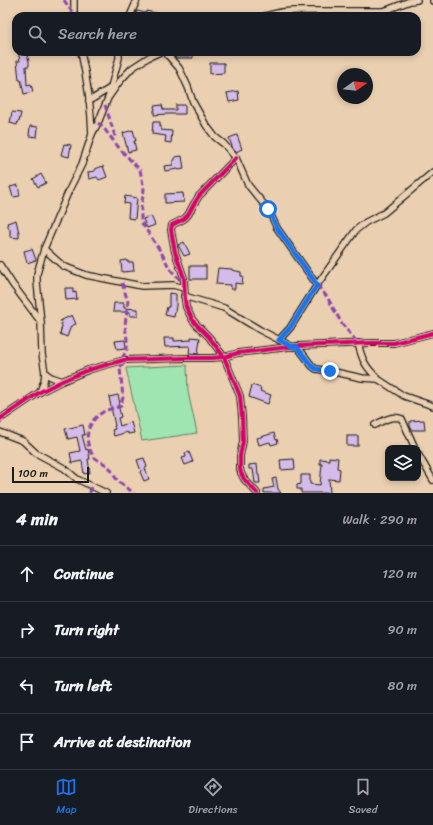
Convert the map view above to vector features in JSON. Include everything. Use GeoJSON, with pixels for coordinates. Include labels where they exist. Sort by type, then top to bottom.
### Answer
{"type":"FeatureCollection","features":[{"type":"Feature","properties":{"kind":"street"},"geometry":{"type":"LineString","coordinates":[[74,0],[74,12]]}},
{"type":"Feature","properties":{"kind":"street"},"geometry":{"type":"LineString","coordinates":[[132,12],[137,0]]}},
{"type":"Feature","properties":{"kind":"street"},"geometry":{"type":"LineString","coordinates":[[282,12],[374,12],[387,10],[410,1],[417,0]]}},
{"type":"Feature","properties":{"kind":"street"},"geometry":{"type":"LineString","coordinates":[[82,56],[90,101],[92,134]]}},
{"type":"Feature","properties":{"kind":"street"},"geometry":{"type":"LineString","coordinates":[[40,392],[45,373],[42,354],[37,274],[44,249],[82,164],[92,134],[108,98],[119,56]]}},
{"type":"Feature","properties":{"kind":"street"},"geometry":{"type":"LineString","coordinates":[[108,98],[120,81],[132,68],[151,56]]}},
{"type":"Feature","properties":{"kind":"street"},"geometry":{"type":"LineString","coordinates":[[168,56],[179,68],[193,102],[206,125],[215,137],[224,144],[236,158],[248,185],[268,209],[277,228],[317,285]]}},
{"type":"Feature","properties":{"kind":"street"},"geometry":{"type":"LineString","coordinates":[[90,101],[120,81]]}},
{"type":"Feature","properties":{"kind":"street"},"geometry":{"type":"LineString","coordinates":[[91,116],[98,123]]}},
{"type":"Feature","properties":{"kind":"street"},"geometry":{"type":"LineString","coordinates":[[236,158],[199,196],[188,215],[172,226],[175,252],[184,278],[184,296],[186,307],[192,319],[224,357],[233,375],[241,400],[243,441],[240,456],[240,469],[244,479],[258,493]]}},
{"type":"Feature","properties":{"kind":"street"},"geometry":{"type":"LineString","coordinates":[[279,340],[290,328],[317,285],[356,230],[366,222],[384,213],[433,172]]}},
{"type":"Feature","properties":{"kind":"street"},"geometry":{"type":"LineString","coordinates":[[44,249],[63,266],[86,275],[142,286],[154,287],[173,285],[184,288]]}},
{"type":"Feature","properties":{"kind":"street"},"geometry":{"type":"LineString","coordinates":[[0,265],[41,322]]}},
{"type":"Feature","properties":{"kind":"street"},"geometry":{"type":"LineString","coordinates":[[184,296],[224,308],[260,330],[295,346],[316,369],[362,378],[378,379]]}},
{"type":"Feature","properties":{"kind":"street"},"geometry":{"type":"LineString","coordinates":[[0,419],[40,392],[62,381],[88,370],[124,360],[212,358],[224,357],[238,353],[295,346],[394,343],[433,333]]}},
{"type":"Feature","properties":{"kind":"street"},"geometry":{"type":"LineString","coordinates":[[358,343],[362,359],[367,368],[378,379],[404,396],[433,406]]}},
{"type":"Feature","properties":{"kind":"street"},"geometry":{"type":"LineString","coordinates":[[45,373],[62,381]]}},
{"type":"Feature","properties":{"kind":"street"},"geometry":{"type":"LineString","coordinates":[[376,425],[392,417],[400,418],[404,421],[414,445]]}},
{"type":"Feature","properties":{"kind":"street"},"geometry":{"type":"LineString","coordinates":[[0,432],[24,441],[36,453],[64,468],[77,479],[106,493]]}},
{"type":"Feature","properties":{"kind":"street"},"geometry":{"type":"LineString","coordinates":[[421,459],[433,480]]}},
{"type":"Feature","properties":{"kind":"green space"},"geometry":{"type":"Polygon","coordinates":[[[187,365],[188,392],[197,433],[142,441],[126,368],[187,365]]]}},
{"type":"Feature","properties":{"kind":"building"},"geometry":{"type":"Polygon","coordinates":[[[19,56],[27,56],[29,66],[26,66],[27,85],[31,84],[33,92],[24,94],[21,80],[19,80],[17,61],[20,61],[19,56]]]}},
{"type":"Feature","properties":{"kind":"building"},"geometry":{"type":"Polygon","coordinates":[[[174,56],[193,56],[193,58],[176,58],[174,56]]]}},
{"type":"Feature","properties":{"kind":"building"},"geometry":{"type":"Polygon","coordinates":[[[210,63],[224,63],[224,73],[210,74],[210,63]]]}},
{"type":"Feature","properties":{"kind":"building"},"geometry":{"type":"Polygon","coordinates":[[[238,91],[239,100],[229,102],[227,93],[238,91]]]}},
{"type":"Feature","properties":{"kind":"building"},"geometry":{"type":"Polygon","coordinates":[[[162,105],[164,110],[176,110],[176,105],[185,105],[185,114],[154,115],[154,106],[162,105]]]}},
{"type":"Feature","properties":{"kind":"building"},"geometry":{"type":"Polygon","coordinates":[[[12,112],[21,113],[17,125],[10,123],[12,112]]]}},
{"type":"Feature","properties":{"kind":"building"},"geometry":{"type":"Polygon","coordinates":[[[153,122],[160,122],[161,130],[172,131],[171,143],[165,142],[166,136],[152,134],[153,122]]]}},
{"type":"Feature","properties":{"kind":"building"},"geometry":{"type":"Polygon","coordinates":[[[30,126],[38,127],[37,137],[29,136],[30,126]]]}},
{"type":"Feature","properties":{"kind":"building"},"geometry":{"type":"Polygon","coordinates":[[[133,130],[136,141],[134,141],[136,150],[128,152],[123,133],[133,130]]]}},
{"type":"Feature","properties":{"kind":"building"},"geometry":{"type":"Polygon","coordinates":[[[237,135],[242,149],[236,152],[233,149],[229,138],[237,135]]]}},
{"type":"Feature","properties":{"kind":"building"},"geometry":{"type":"Polygon","coordinates":[[[64,144],[71,145],[69,157],[61,155],[64,144]]]}},
{"type":"Feature","properties":{"kind":"building"},"geometry":{"type":"Polygon","coordinates":[[[182,156],[184,169],[165,171],[164,166],[173,165],[173,160],[175,160],[175,157],[182,156]]]}},
{"type":"Feature","properties":{"kind":"building"},"geometry":{"type":"Polygon","coordinates":[[[103,166],[107,177],[99,180],[97,177],[89,179],[88,172],[95,171],[95,169],[103,166]]]}},
{"type":"Feature","properties":{"kind":"building"},"geometry":{"type":"Polygon","coordinates":[[[41,174],[46,183],[38,187],[33,179],[41,174]]]}},
{"type":"Feature","properties":{"kind":"building"},"geometry":{"type":"Polygon","coordinates":[[[18,185],[20,196],[13,197],[10,187],[18,185]]]}},
{"type":"Feature","properties":{"kind":"building"},"geometry":{"type":"Polygon","coordinates":[[[183,193],[184,202],[165,203],[165,194],[183,193]]]}},
{"type":"Feature","properties":{"kind":"building"},"geometry":{"type":"Polygon","coordinates":[[[125,196],[137,198],[135,219],[128,218],[129,204],[124,203],[125,196]]]}},
{"type":"Feature","properties":{"kind":"building"},"geometry":{"type":"Polygon","coordinates":[[[151,216],[155,225],[147,228],[143,219],[151,216]]]}},
{"type":"Feature","properties":{"kind":"building"},"geometry":{"type":"Polygon","coordinates":[[[16,220],[19,238],[10,237],[10,228],[9,229],[7,223],[16,220]]]}},
{"type":"Feature","properties":{"kind":"building"},"geometry":{"type":"Polygon","coordinates":[[[184,242],[190,254],[184,256],[178,245],[184,242]]]}},
{"type":"Feature","properties":{"kind":"building"},"geometry":{"type":"Polygon","coordinates":[[[32,249],[36,260],[27,263],[24,251],[32,249]]]}},
{"type":"Feature","properties":{"kind":"building"},"geometry":{"type":"Polygon","coordinates":[[[127,260],[127,262],[133,262],[134,271],[122,272],[121,261],[127,260]]]}},
{"type":"Feature","properties":{"kind":"building"},"geometry":{"type":"Polygon","coordinates":[[[190,266],[206,266],[206,279],[190,279],[190,266]]]}},
{"type":"Feature","properties":{"kind":"building"},"geometry":{"type":"Polygon","coordinates":[[[218,268],[232,269],[241,272],[241,276],[243,276],[242,284],[235,283],[235,289],[231,289],[231,285],[216,284],[218,268]]]}},
{"type":"Feature","properties":{"kind":"building"},"geometry":{"type":"Polygon","coordinates":[[[65,288],[73,288],[73,293],[76,292],[77,299],[66,300],[65,288]]]}},
{"type":"Feature","properties":{"kind":"building"},"geometry":{"type":"Polygon","coordinates":[[[169,293],[176,294],[174,317],[165,315],[167,307],[169,307],[169,293]]]}},
{"type":"Feature","properties":{"kind":"building"},"geometry":{"type":"Polygon","coordinates":[[[114,303],[124,303],[124,308],[138,309],[138,316],[130,316],[130,312],[113,312],[114,303]]]}},
{"type":"Feature","properties":{"kind":"building"},"geometry":{"type":"Polygon","coordinates":[[[72,315],[76,324],[71,326],[67,337],[60,334],[62,326],[60,321],[72,315]]]}},
{"type":"Feature","properties":{"kind":"building"},"geometry":{"type":"Polygon","coordinates":[[[191,337],[200,338],[198,354],[189,353],[190,346],[165,347],[164,338],[174,338],[174,341],[191,340],[191,337]]]}},
{"type":"Feature","properties":{"kind":"building"},"geometry":{"type":"Polygon","coordinates":[[[125,340],[126,348],[117,349],[115,341],[125,340]]]}},
{"type":"Feature","properties":{"kind":"building"},"geometry":{"type":"Polygon","coordinates":[[[252,385],[261,388],[260,391],[271,395],[268,404],[249,397],[252,385]]]}},
{"type":"Feature","properties":{"kind":"building"},"geometry":{"type":"Polygon","coordinates":[[[118,395],[120,403],[118,404],[121,417],[118,418],[120,426],[131,422],[134,433],[128,434],[128,432],[114,436],[112,430],[115,429],[115,426],[109,397],[118,395]]]}},
{"type":"Feature","properties":{"kind":"building"},"geometry":{"type":"Polygon","coordinates":[[[424,420],[425,430],[412,430],[410,421],[424,420]]]}},
{"type":"Feature","properties":{"kind":"building"},"geometry":{"type":"Polygon","coordinates":[[[83,425],[85,435],[82,435],[86,450],[88,449],[90,459],[88,459],[90,473],[84,474],[82,461],[72,463],[70,453],[80,451],[77,437],[68,439],[65,429],[83,425]]]}},
{"type":"Feature","properties":{"kind":"building"},"geometry":{"type":"Polygon","coordinates":[[[274,433],[278,443],[271,445],[270,442],[259,445],[257,438],[274,433]]]}},
{"type":"Feature","properties":{"kind":"building"},"geometry":{"type":"Polygon","coordinates":[[[347,436],[358,436],[358,446],[347,446],[347,436]]]}},
{"type":"Feature","properties":{"kind":"building"},"geometry":{"type":"Polygon","coordinates":[[[189,452],[193,462],[185,465],[182,458],[186,457],[185,453],[189,452]]]}},
{"type":"Feature","properties":{"kind":"building"},"geometry":{"type":"Polygon","coordinates":[[[329,457],[338,458],[337,468],[340,469],[339,480],[329,479],[330,493],[301,493],[301,489],[297,489],[297,485],[301,484],[301,475],[310,475],[310,484],[320,485],[322,464],[320,464],[320,459],[329,460],[329,457]]]}},
{"type":"Feature","properties":{"kind":"building"},"geometry":{"type":"Polygon","coordinates":[[[144,458],[147,467],[145,468],[149,479],[144,481],[137,460],[144,458]]]}},
{"type":"Feature","properties":{"kind":"building"},"geometry":{"type":"Polygon","coordinates":[[[294,459],[295,469],[281,470],[280,460],[294,459]]]}},
{"type":"Feature","properties":{"kind":"building"},"geometry":{"type":"Polygon","coordinates":[[[257,464],[260,483],[255,483],[253,469],[249,469],[249,465],[257,464]]]}},
{"type":"Feature","properties":{"kind":"building"},"geometry":{"type":"Polygon","coordinates":[[[276,478],[278,489],[281,493],[264,493],[264,489],[274,487],[272,479],[276,478]]]}},
{"type":"Feature","properties":{"kind":"marked path"},"geometry":{"type":"LineString","coordinates":[[64,0],[72,12]]}},
{"type":"Feature","properties":{"kind":"marked path"},"geometry":{"type":"LineString","coordinates":[[105,105],[116,139]]}},
{"type":"Feature","properties":{"kind":"marked path"},"geometry":{"type":"LineString","coordinates":[[98,123],[140,170],[144,189],[141,208],[141,222],[161,252],[170,269],[184,284]]}},
{"type":"Feature","properties":{"kind":"marked path"},"geometry":{"type":"LineString","coordinates":[[122,283],[128,302],[125,325],[127,349],[120,368],[123,397],[121,406],[109,409],[97,416],[90,427],[87,439],[88,445],[95,458],[108,466],[119,482],[134,493]]}},
{"type":"Feature","properties":{"kind":"marked path"},"geometry":{"type":"LineString","coordinates":[[317,285],[327,297],[342,324],[358,343]]}},
{"type":"Feature","properties":{"kind":"marked path"},"geometry":{"type":"LineString","coordinates":[[90,493],[91,486]]}},
{"type":"Feature","properties":{"kind":"cycle path"},"geometry":{"type":"LineString","coordinates":[[236,158],[199,196],[188,215],[184,219],[172,225],[171,230],[175,252],[184,278],[186,307],[192,319],[209,337],[224,357],[240,396],[243,441],[240,456],[240,469],[244,479],[257,493]]}},
{"type":"Feature","properties":{"kind":"cycle path"},"geometry":{"type":"LineString","coordinates":[[0,419],[40,392],[62,381],[88,370],[124,360],[212,358],[224,357],[238,353],[297,346],[394,343],[433,333]]}},
{"type":"Feature","properties":{"kind":"route"},"geometry":{"type":"LineString","coordinates":[[268,209],[277,228],[317,285],[290,328],[279,340],[293,347],[296,346],[316,369],[330,371]]}}]}
